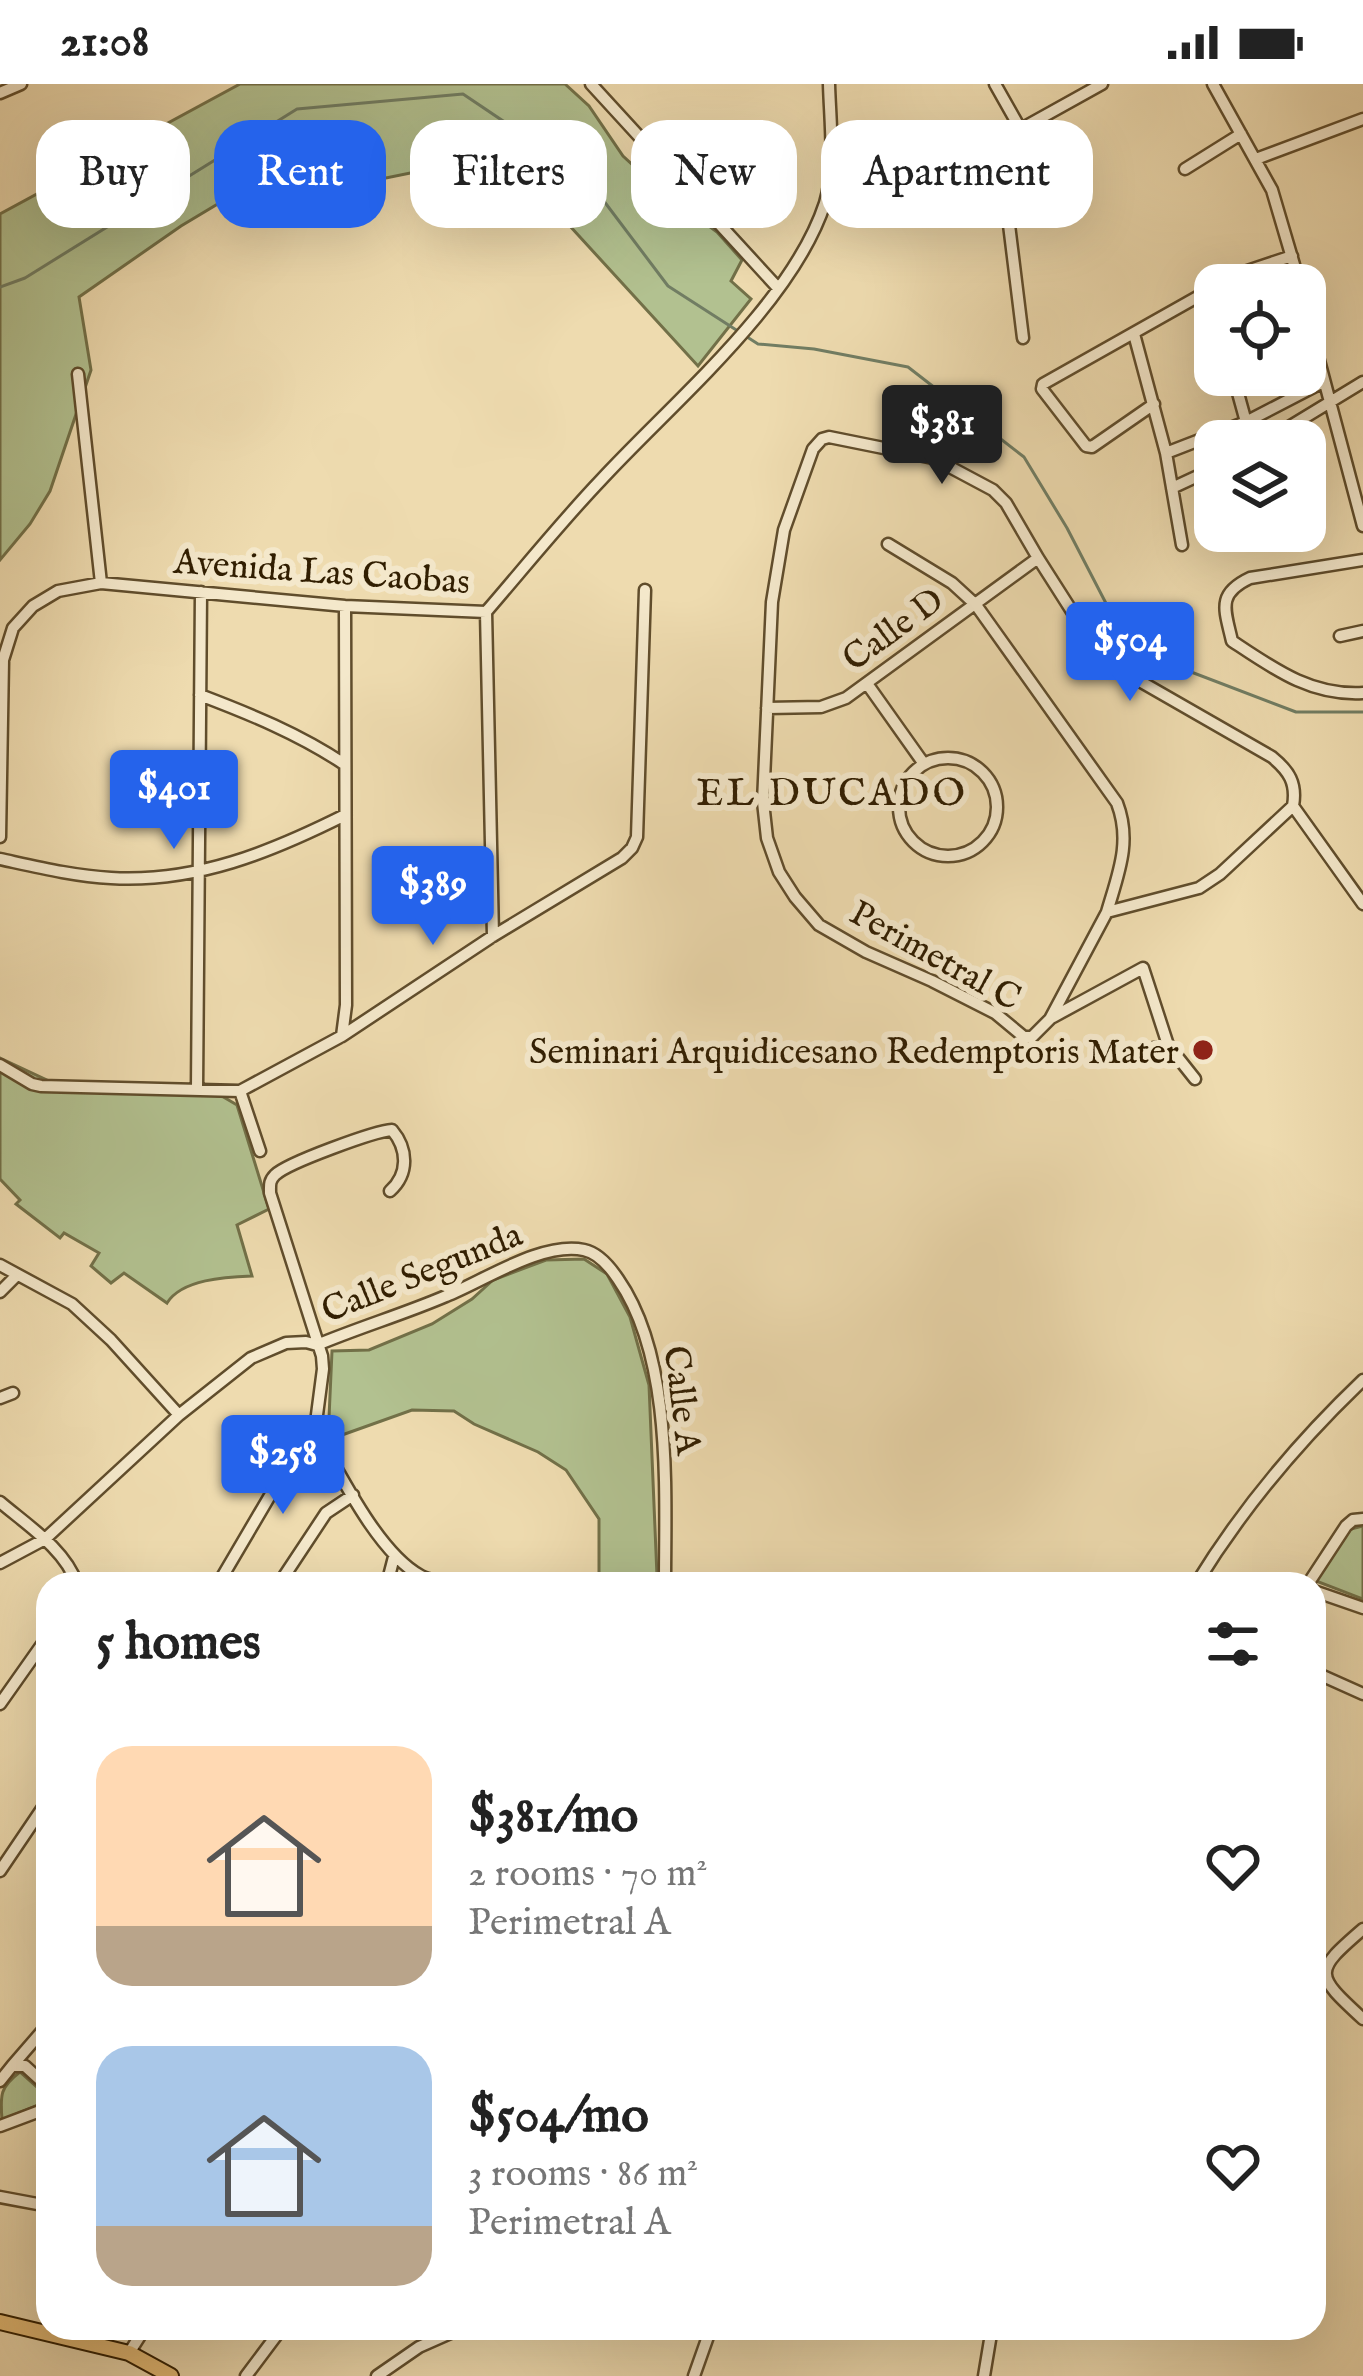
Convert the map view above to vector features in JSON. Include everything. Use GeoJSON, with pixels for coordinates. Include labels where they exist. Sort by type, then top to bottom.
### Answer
{"type":"FeatureCollection","features":[{"type":"Feature","properties":{"kind":"main road"},"geometry":{"type":"LineString","coordinates":[[0,2322],[36,2331]]}},
{"type":"Feature","properties":{"kind":"main road"},"geometry":{"type":"LineString","coordinates":[[75,2340],[130,2353],[171,2376]]}},
{"type":"Feature","properties":{"kind":"street"},"geometry":{"type":"LineString","coordinates":[[0,93],[21,84]]}},
{"type":"Feature","properties":{"kind":"street"},"geometry":{"type":"LineString","coordinates":[[591,84],[778,288]]}},
{"type":"Feature","properties":{"kind":"street","name":"Avenida Las Caobas"},"geometry":{"type":"LineString","coordinates":[[0,837],[3,659],[13,628],[33,606],[58,591],[101,583],[346,606],[486,612],[600,480],[756,317],[799,258],[827,196],[829,84]]}},
{"type":"Feature","properties":{"kind":"street"},"geometry":{"type":"LineString","coordinates":[[995,84],[1015,120]]}},
{"type":"Feature","properties":{"kind":"street"},"geometry":{"type":"LineString","coordinates":[[1039,120],[1102,84]]}},
{"type":"Feature","properties":{"kind":"street"},"geometry":{"type":"LineString","coordinates":[[1213,84],[1277,204],[1294,264]]}},
{"type":"Feature","properties":{"kind":"street"},"geometry":{"type":"LineString","coordinates":[[1256,159],[1363,119]]}},
{"type":"Feature","properties":{"kind":"street"},"geometry":{"type":"LineString","coordinates":[[1185,170],[1241,134]]}},
{"type":"Feature","properties":{"kind":"street"},"geometry":{"type":"LineString","coordinates":[[1009,228],[1023,338]]}},
{"type":"Feature","properties":{"kind":"street"},"geometry":{"type":"LineString","coordinates":[[1268,264],[1292,256]]}},
{"type":"Feature","properties":{"kind":"street"},"geometry":{"type":"LineString","coordinates":[[1154,404],[1092,447],[1086,446],[1044,393],[1043,384],[1194,299]]}},
{"type":"Feature","properties":{"kind":"street"},"geometry":{"type":"LineString","coordinates":[[1134,334],[1166,453],[1182,545]]}},
{"type":"Feature","properties":{"kind":"street"},"geometry":{"type":"LineString","coordinates":[[78,374],[101,583]]}},
{"type":"Feature","properties":{"kind":"street"},"geometry":{"type":"LineString","coordinates":[[1302,420],[1363,382]]}},
{"type":"Feature","properties":{"kind":"street"},"geometry":{"type":"LineString","coordinates":[[1326,393],[1363,526]]}},
{"type":"Feature","properties":{"kind":"street"},"geometry":{"type":"LineString","coordinates":[[1250,420],[1296,396]]}},
{"type":"Feature","properties":{"kind":"street","name":"Perimetral C"},"geometry":{"type":"LineString","coordinates":[[1038,558],[1006,503],[961,471],[933,458],[836,437],[822,439],[814,448],[784,530],[772,602],[763,802],[767,838],[779,872],[819,925],[994,1013],[1024,1037],[1032,1037],[1050,1019]]}},
{"type":"Feature","properties":{"kind":"street"},"geometry":{"type":"LineString","coordinates":[[1166,453],[1194,442]]}},
{"type":"Feature","properties":{"kind":"street"},"geometry":{"type":"LineString","coordinates":[[1172,488],[1194,478]]}},
{"type":"Feature","properties":{"kind":"street"},"geometry":{"type":"LineString","coordinates":[[888,544],[952,583],[976,605],[1117,803],[1124,820],[1124,853],[1107,911],[1050,1019]]}},
{"type":"Feature","properties":{"kind":"street"},"geometry":{"type":"LineString","coordinates":[[1038,558],[1103,660],[1272,757],[1293,780],[1293,806],[1220,874],[1199,888],[1107,911]]}},
{"type":"Feature","properties":{"kind":"street","name":"Calle D"},"geometry":{"type":"LineString","coordinates":[[767,708],[821,707],[846,698],[1038,558]]}},
{"type":"Feature","properties":{"kind":"street"},"geometry":{"type":"LineString","coordinates":[[1363,560],[1250,578],[1236,585],[1224,606],[1232,641],[1297,682],[1345,694],[1363,693]]}},
{"type":"Feature","properties":{"kind":"street"},"geometry":{"type":"LineString","coordinates":[[0,1065],[41,1086],[240,1091],[342,1036],[622,858],[637,837],[645,590]]}},
{"type":"Feature","properties":{"kind":"street"},"geometry":{"type":"LineString","coordinates":[[197,1089],[201,592]]}},
{"type":"Feature","properties":{"kind":"street"},"geometry":{"type":"LineString","coordinates":[[342,1036],[346,1005],[346,606]]}},
{"type":"Feature","properties":{"kind":"street"},"geometry":{"type":"LineString","coordinates":[[486,612],[494,936]]}},
{"type":"Feature","properties":{"kind":"street"},"geometry":{"type":"LineString","coordinates":[[1340,636],[1363,632]]}},
{"type":"Feature","properties":{"kind":"street"},"geometry":{"type":"LineString","coordinates":[[868,685],[924,764]]}},
{"type":"Feature","properties":{"kind":"street"},"geometry":{"type":"LineString","coordinates":[[200,695],[266,721],[344,764]]}},
{"type":"Feature","properties":{"kind":"street"},"geometry":{"type":"LineString","coordinates":[[952,758],[967,762],[979,769],[995,794],[997,808],[988,836],[965,854],[936,855],[922,849],[903,828],[899,799],[912,773],[924,764],[952,758]]}},
{"type":"Feature","properties":{"kind":"street"},"geometry":{"type":"LineString","coordinates":[[1293,806],[1363,904]]}},
{"type":"Feature","properties":{"kind":"street"},"geometry":{"type":"LineString","coordinates":[[0,860],[79,875],[160,877],[236,863],[345,815]]}},
{"type":"Feature","properties":{"kind":"street"},"geometry":{"type":"LineString","coordinates":[[1050,1019],[1143,968],[1168,1045],[1195,1079]]}},
{"type":"Feature","properties":{"kind":"street"},"geometry":{"type":"LineString","coordinates":[[346,1005],[370,1017]]}},
{"type":"Feature","properties":{"kind":"street"},"geometry":{"type":"LineString","coordinates":[[1134,1052],[1168,1045]]}},
{"type":"Feature","properties":{"kind":"street"},"geometry":{"type":"LineString","coordinates":[[240,1091],[260,1151]]}},
{"type":"Feature","properties":{"kind":"street"},"geometry":{"type":"LineString","coordinates":[[225,1572],[256,1516],[315,1430],[323,1370],[269,1193],[274,1176],[345,1143],[392,1130],[405,1157],[398,1184],[390,1191]]}},
{"type":"Feature","properties":{"kind":"street","name":"Calle Segunda"},"geometry":{"type":"LineString","coordinates":[[0,1563],[45,1539],[178,1415],[251,1358],[286,1343],[317,1345],[538,1256],[581,1249]]}},
{"type":"Feature","properties":{"kind":"street","name":"Calle A"},"geometry":{"type":"LineString","coordinates":[[581,1249],[599,1257],[613,1271],[639,1315],[651,1349],[660,1398],[665,1572]]}},
{"type":"Feature","properties":{"kind":"street"},"geometry":{"type":"LineString","coordinates":[[0,1265],[72,1304],[178,1415]]}},
{"type":"Feature","properties":{"kind":"street"},"geometry":{"type":"LineString","coordinates":[[0,1292],[17,1275]]}},
{"type":"Feature","properties":{"kind":"street"},"geometry":{"type":"LineString","coordinates":[[1204,1572],[1267,1484],[1321,1420],[1363,1380]]}},
{"type":"Feature","properties":{"kind":"street"},"geometry":{"type":"LineString","coordinates":[[315,1430],[394,1556],[416,1572]]}},
{"type":"Feature","properties":{"kind":"street"},"geometry":{"type":"LineString","coordinates":[[287,1572],[326,1514],[353,1495]]}},
{"type":"Feature","properties":{"kind":"street"},"geometry":{"type":"LineString","coordinates":[[0,1502],[45,1539],[73,1572]]}},
{"type":"Feature","properties":{"kind":"street"},"geometry":{"type":"LineString","coordinates":[[1316,1572],[1346,1526],[1363,1519]]}},
{"type":"Feature","properties":{"kind":"street"},"geometry":{"type":"LineString","coordinates":[[391,1572],[394,1556]]}},
{"type":"Feature","properties":{"kind":"street"},"geometry":{"type":"LineString","coordinates":[[1326,1596],[1363,1608]]}},
{"type":"Feature","properties":{"kind":"street"},"geometry":{"type":"LineString","coordinates":[[0,1704],[36,1653]]}},
{"type":"Feature","properties":{"kind":"street"},"geometry":{"type":"LineString","coordinates":[[1326,1677],[1363,1694]]}},
{"type":"Feature","properties":{"kind":"street"},"geometry":{"type":"LineString","coordinates":[[0,1871],[36,1818]]}},
{"type":"Feature","properties":{"kind":"street"},"geometry":{"type":"LineString","coordinates":[[1363,1929],[1330,1957],[1326,1970],[1328,1983],[1363,2019]]}},
{"type":"Feature","properties":{"kind":"street"},"geometry":{"type":"LineString","coordinates":[[0,2081],[36,2036]]}},
{"type":"Feature","properties":{"kind":"street"},"geometry":{"type":"LineString","coordinates":[[13,2066],[25,2066],[36,2076]]}},
{"type":"Feature","properties":{"kind":"street"},"geometry":{"type":"LineString","coordinates":[[0,2126],[36,2112]]}},
{"type":"Feature","properties":{"kind":"street"},"geometry":{"type":"LineString","coordinates":[[0,2198],[36,2204]]}},
{"type":"Feature","properties":{"kind":"street"},"geometry":{"type":"LineString","coordinates":[[130,2353],[138,2340]]}},
{"type":"Feature","properties":{"kind":"street"},"geometry":{"type":"LineString","coordinates":[[246,2376],[273,2340]]}},
{"type":"Feature","properties":{"kind":"street"},"geometry":{"type":"LineString","coordinates":[[377,2376],[435,2340]]}},
{"type":"Feature","properties":{"kind":"street"},"geometry":{"type":"LineString","coordinates":[[694,2376],[707,2340]]}},
{"type":"Feature","properties":{"kind":"street"},"geometry":{"type":"LineString","coordinates":[[984,2376],[990,2340]]}},
{"type":"Feature","properties":{"kind":"green space"},"geometry":{"type":"Polygon","coordinates":[[[240,84],[565,84],[599,120],[410,120],[410,173],[386,178],[386,120],[214,120],[214,206],[190,221],[190,120],[174,120],[240,84]]]}},
{"type":"Feature","properties":{"kind":"green space"},"geometry":{"type":"Polygon","coordinates":[[[607,132],[631,163],[631,228],[712,228],[742,260],[731,281],[751,299],[698,366],[572,228],[607,228],[607,132]]]}},
{"type":"Feature","properties":{"kind":"green space"},"geometry":{"type":"Polygon","coordinates":[[[36,194],[36,228],[178,228],[79,297],[91,370],[50,491],[0,560],[0,214],[36,194]]]}},
{"type":"Feature","properties":{"kind":"green space"},"geometry":{"type":"Polygon","coordinates":[[[0,1058],[62,1087],[220,1095],[237,1105],[269,1209],[237,1225],[252,1276],[194,1284],[167,1303],[124,1273],[111,1283],[91,1266],[99,1253],[64,1233],[60,1238],[16,1204],[20,1200],[0,1179],[0,1058]]]}},
{"type":"Feature","properties":{"kind":"green space"},"geometry":{"type":"Polygon","coordinates":[[[584,1259],[607,1274],[630,1317],[649,1385],[657,1572],[599,1572],[599,1519],[566,1470],[454,1411],[412,1410],[328,1440],[332,1351],[369,1350],[432,1324],[493,1280],[546,1260],[584,1259]]]}},
{"type":"Feature","properties":{"kind":"green space"},"geometry":{"type":"Polygon","coordinates":[[[1363,1526],[1363,1599],[1326,1585],[1326,1572],[1321,1572],[1347,1530],[1363,1526]]]}},
{"type":"Feature","properties":{"kind":"green space"},"geometry":{"type":"Polygon","coordinates":[[[20,2072],[36,2086],[36,2106],[2,2120],[1,2104],[8,2082],[20,2072]]]}},
{"type":"Feature","properties":{"kind":"waterway"},"geometry":{"type":"LineString","coordinates":[[0,287],[25,278],[297,109],[463,94],[585,176],[668,286],[758,344],[908,367],[1024,457],[1125,640],[1165,662],[1296,712],[1363,712]]}},
{"type":"Feature","properties":{"kind":"place","name":"Seminari Arquidicesano Redemptoris Mater"},"geometry":{"type":"Point","coordinates":[1203,1050]}},
{"type":"Feature","properties":{"kind":"district","name":"EL DUCADO"},"geometry":{"type":"Point","coordinates":[832,791]}}]}
